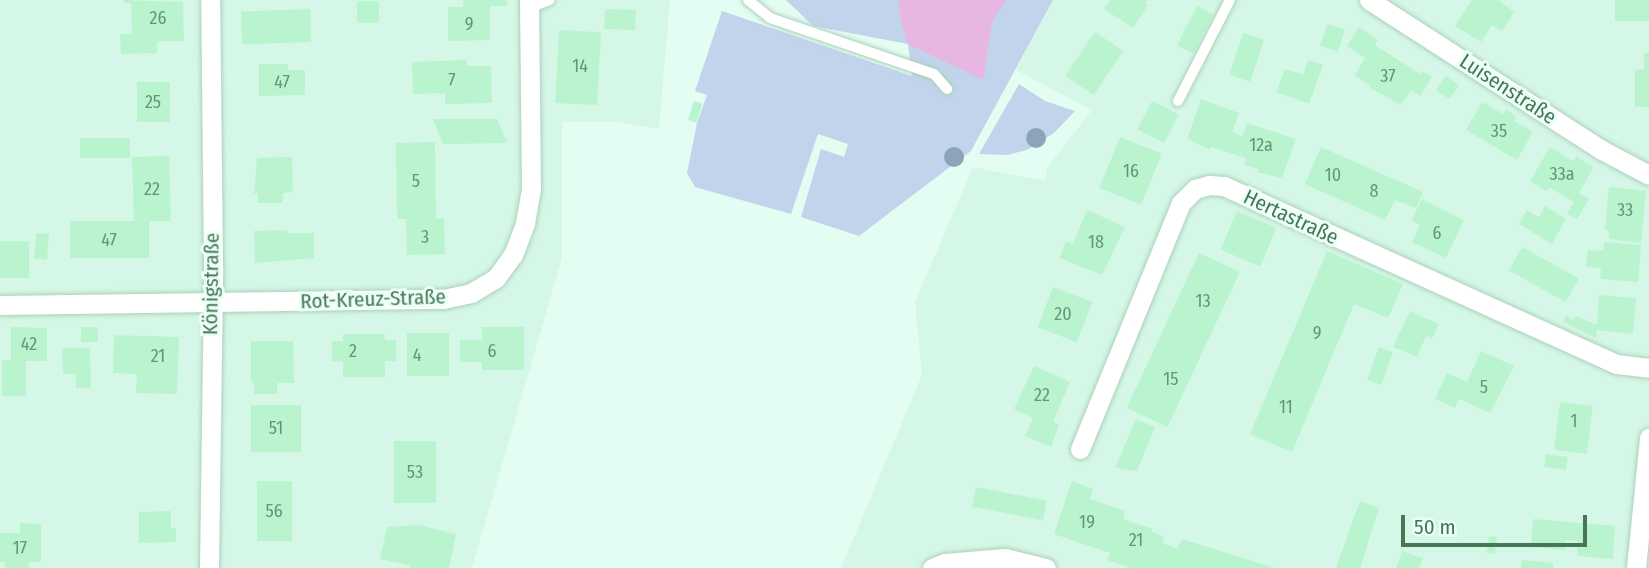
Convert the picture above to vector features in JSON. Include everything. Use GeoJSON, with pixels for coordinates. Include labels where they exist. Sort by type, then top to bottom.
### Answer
{"type":"FeatureCollection","features":[{"type":"Feature","properties":{"kind":"street","name":"Königstraße"},"geometry":{"type":"LineString","coordinates":[[209,0],[209,568]]}},
{"type":"Feature","properties":{"kind":"street","name":"Luisenstraße"},"geometry":{"type":"LineString","coordinates":[[1369,0],[1602,150],[1649,175]]}},
{"type":"Feature","properties":{"kind":"street","name":"Rot-Kreuz-Straße"},"geometry":{"type":"LineString","coordinates":[[0,305],[443,299],[471,293],[496,278],[513,255],[525,223],[531,190],[529,4]]}},
{"type":"Feature","properties":{"kind":"street","name":"Hertastraße"},"geometry":{"type":"LineString","coordinates":[[1080,449],[1181,203],[1195,190],[1209,185],[1224,186],[1617,364],[1649,368]]}},
{"type":"Feature","properties":{"kind":"street"},"geometry":{"type":"LineString","coordinates":[[1636,568],[1649,438]]}},
{"type":"Feature","properties":{"kind":"street"},"geometry":{"type":"LineString","coordinates":[[932,568],[945,562],[1005,558],[1046,568]]}},
{"type":"Feature","properties":{"kind":"lane"},"geometry":{"type":"LineString","coordinates":[[529,4],[550,0]]}},
{"type":"Feature","properties":{"kind":"lane"},"geometry":{"type":"LineString","coordinates":[[748,0],[770,18],[934,75],[947,89]]}},
{"type":"Feature","properties":{"kind":"lane"},"geometry":{"type":"LineString","coordinates":[[1178,101],[1230,0]]}},
{"type":"Feature","properties":{"kind":"shaded area"},"geometry":{"type":"Polygon","coordinates":[[[0,0],[670,0],[659,129],[618,122],[562,122],[562,258],[472,568],[0,568],[0,0]]]}},
{"type":"Feature","properties":{"kind":"shaded area"},"geometry":{"type":"Polygon","coordinates":[[[786,0],[1053,0],[971,151],[859,236],[801,217],[821,149],[844,157],[848,144],[818,134],[791,214],[695,187],[687,173],[697,123],[707,95],[695,91],[722,11],[912,76],[908,44],[813,26],[786,0]]]}},
{"type":"Feature","properties":{"kind":"shaded area"},"geometry":{"type":"Polygon","coordinates":[[[899,0],[1006,0],[992,22],[983,80],[908,44],[900,18],[899,0]]]}},
{"type":"Feature","properties":{"kind":"shaded area"},"geometry":{"type":"Polygon","coordinates":[[[1053,0],[1649,0],[1649,568],[841,568],[922,375],[915,302],[973,167],[1045,181],[1047,168],[1092,110],[1016,70],[1053,0]]]}},
{"type":"Feature","properties":{"kind":"shaded area"},"geometry":{"type":"Polygon","coordinates":[[[1019,84],[1045,101],[1075,111],[1054,133],[1027,150],[1007,155],[979,154],[1019,84]]]}},
{"type":"Feature","properties":{"kind":"building"},"geometry":{"type":"Polygon","coordinates":[[[124,0],[183,2],[184,41],[157,41],[157,53],[121,54],[120,34],[132,34],[131,3],[124,3],[124,0]]]}},
{"type":"Feature","properties":{"kind":"building"},"geometry":{"type":"Polygon","coordinates":[[[463,0],[507,0],[507,6],[490,6],[490,40],[448,41],[448,7],[463,7],[463,0]]]}},
{"type":"Feature","properties":{"kind":"building"},"geometry":{"type":"Polygon","coordinates":[[[1110,0],[1147,0],[1145,3],[1148,5],[1133,28],[1104,9],[1110,0]]]}},
{"type":"Feature","properties":{"kind":"building"},"geometry":{"type":"Polygon","coordinates":[[[1472,0],[1499,0],[1514,12],[1502,31],[1492,25],[1481,42],[1455,26],[1472,0]]]}},
{"type":"Feature","properties":{"kind":"building"},"geometry":{"type":"Polygon","coordinates":[[[1615,0],[1649,0],[1649,21],[1615,21],[1615,0]]]}},
{"type":"Feature","properties":{"kind":"building"},"geometry":{"type":"Polygon","coordinates":[[[357,1],[379,1],[379,23],[357,23],[357,1]]]}},
{"type":"Feature","properties":{"kind":"building"},"geometry":{"type":"Polygon","coordinates":[[[1197,6],[1213,14],[1193,53],[1177,45],[1197,6]]]}},
{"type":"Feature","properties":{"kind":"building"},"geometry":{"type":"Polygon","coordinates":[[[310,9],[311,42],[242,44],[241,11],[310,9]]]}},
{"type":"Feature","properties":{"kind":"building"},"geometry":{"type":"Polygon","coordinates":[[[605,9],[636,10],[635,30],[604,29],[605,9]]]}},
{"type":"Feature","properties":{"kind":"building"},"geometry":{"type":"Polygon","coordinates":[[[1327,24],[1345,30],[1338,52],[1320,46],[1327,24]]]}},
{"type":"Feature","properties":{"kind":"building"},"geometry":{"type":"Polygon","coordinates":[[[1359,27],[1378,40],[1375,45],[1420,74],[1422,71],[1432,77],[1420,96],[1411,90],[1401,105],[1370,88],[1371,86],[1355,75],[1365,58],[1347,46],[1359,27]]]}},
{"type":"Feature","properties":{"kind":"building"},"geometry":{"type":"Polygon","coordinates":[[[559,30],[601,32],[597,105],[555,103],[559,30]]]}},
{"type":"Feature","properties":{"kind":"building"},"geometry":{"type":"Polygon","coordinates":[[[1095,32],[1123,51],[1094,95],[1065,76],[1095,32]]]}},
{"type":"Feature","properties":{"kind":"building"},"geometry":{"type":"Polygon","coordinates":[[[1243,33],[1264,40],[1250,82],[1229,75],[1243,33]]]}},
{"type":"Feature","properties":{"kind":"building"},"geometry":{"type":"Polygon","coordinates":[[[1644,53],[1649,53],[1649,107],[1635,107],[1635,70],[1644,69],[1644,53]]]}},
{"type":"Feature","properties":{"kind":"building"},"geometry":{"type":"Polygon","coordinates":[[[467,60],[467,66],[491,66],[492,103],[445,104],[445,93],[413,94],[412,62],[467,60]]]}},
{"type":"Feature","properties":{"kind":"building"},"geometry":{"type":"Polygon","coordinates":[[[1308,60],[1323,65],[1309,104],[1276,92],[1285,69],[1303,75],[1308,60]]]}},
{"type":"Feature","properties":{"kind":"building"},"geometry":{"type":"Polygon","coordinates":[[[259,64],[288,64],[288,70],[305,70],[305,95],[259,96],[259,64]]]}},
{"type":"Feature","properties":{"kind":"building"},"geometry":{"type":"Polygon","coordinates":[[[1446,76],[1459,85],[1449,99],[1436,90],[1446,76]]]}},
{"type":"Feature","properties":{"kind":"building"},"geometry":{"type":"Polygon","coordinates":[[[137,82],[170,82],[170,122],[137,122],[137,82]]]}},
{"type":"Feature","properties":{"kind":"building"},"geometry":{"type":"Polygon","coordinates":[[[1201,99],[1239,113],[1232,132],[1242,136],[1247,123],[1296,139],[1282,178],[1257,172],[1258,169],[1244,165],[1246,158],[1211,147],[1210,150],[1187,139],[1201,99]]]}},
{"type":"Feature","properties":{"kind":"building"},"geometry":{"type":"Polygon","coordinates":[[[694,101],[703,104],[696,123],[688,120],[694,101]]]}},
{"type":"Feature","properties":{"kind":"building"},"geometry":{"type":"Polygon","coordinates":[[[1152,101],[1179,115],[1164,143],[1137,130],[1152,101]]]}},
{"type":"Feature","properties":{"kind":"building"},"geometry":{"type":"Polygon","coordinates":[[[1482,102],[1503,114],[1506,109],[1516,116],[1514,121],[1533,132],[1517,160],[1466,130],[1482,102]]]}},
{"type":"Feature","properties":{"kind":"building"},"geometry":{"type":"Polygon","coordinates":[[[433,119],[497,119],[507,143],[443,144],[433,119]]]}},
{"type":"Feature","properties":{"kind":"building"},"geometry":{"type":"Polygon","coordinates":[[[1120,137],[1162,154],[1141,205],[1099,188],[1120,137]]]}},
{"type":"Feature","properties":{"kind":"building"},"geometry":{"type":"Polygon","coordinates":[[[80,138],[130,138],[130,158],[80,158],[80,138]]]}},
{"type":"Feature","properties":{"kind":"building"},"geometry":{"type":"Polygon","coordinates":[[[435,142],[436,219],[444,218],[445,254],[407,255],[406,219],[397,219],[396,143],[435,142]]]}},
{"type":"Feature","properties":{"kind":"building"},"geometry":{"type":"Polygon","coordinates":[[[1321,147],[1423,192],[1416,208],[1395,200],[1385,220],[1305,184],[1321,147]]]}},
{"type":"Feature","properties":{"kind":"building"},"geometry":{"type":"Polygon","coordinates":[[[1550,147],[1573,161],[1576,156],[1594,167],[1579,193],[1589,199],[1577,219],[1567,214],[1574,202],[1549,187],[1546,191],[1530,181],[1550,147]]]}},
{"type":"Feature","properties":{"kind":"building"},"geometry":{"type":"Polygon","coordinates":[[[169,156],[171,221],[149,221],[149,258],[70,258],[70,221],[134,221],[132,157],[169,156]]]}},
{"type":"Feature","properties":{"kind":"building"},"geometry":{"type":"Polygon","coordinates":[[[292,157],[293,192],[283,193],[283,203],[258,203],[258,193],[254,194],[257,158],[292,157]]]}},
{"type":"Feature","properties":{"kind":"building"},"geometry":{"type":"Polygon","coordinates":[[[1609,187],[1646,191],[1641,243],[1609,239],[1609,230],[1605,230],[1609,187]]]}},
{"type":"Feature","properties":{"kind":"building"},"geometry":{"type":"Polygon","coordinates":[[[1422,199],[1464,220],[1446,258],[1412,242],[1420,225],[1411,221],[1422,199]]]}},
{"type":"Feature","properties":{"kind":"building"},"geometry":{"type":"Polygon","coordinates":[[[1545,206],[1566,219],[1552,244],[1519,224],[1527,210],[1539,217],[1545,206]]]}},
{"type":"Feature","properties":{"kind":"building"},"geometry":{"type":"Polygon","coordinates":[[[1087,210],[1125,227],[1102,275],[1060,258],[1066,241],[1073,244],[1087,210]]]}},
{"type":"Feature","properties":{"kind":"building"},"geometry":{"type":"Polygon","coordinates":[[[1237,211],[1277,228],[1260,266],[1221,250],[1237,211]]]}},
{"type":"Feature","properties":{"kind":"building"},"geometry":{"type":"Polygon","coordinates":[[[287,230],[287,233],[314,233],[314,258],[255,263],[254,231],[287,230]]]}},
{"type":"Feature","properties":{"kind":"building"},"geometry":{"type":"Polygon","coordinates":[[[36,233],[49,234],[47,260],[34,259],[36,233]]]}},
{"type":"Feature","properties":{"kind":"building"},"geometry":{"type":"Polygon","coordinates":[[[0,241],[29,241],[29,278],[0,278],[0,241]]]}},
{"type":"Feature","properties":{"kind":"building"},"geometry":{"type":"Polygon","coordinates":[[[1604,242],[1641,245],[1638,282],[1600,279],[1601,268],[1586,267],[1588,250],[1603,251],[1604,242]]]}},
{"type":"Feature","properties":{"kind":"building"},"geometry":{"type":"Polygon","coordinates":[[[1522,247],[1579,279],[1566,302],[1509,271],[1522,247]]]}},
{"type":"Feature","properties":{"kind":"building"},"geometry":{"type":"Polygon","coordinates":[[[1327,251],[1403,284],[1388,318],[1354,304],[1292,452],[1250,434],[1327,251]]]}},
{"type":"Feature","properties":{"kind":"building"},"geometry":{"type":"Polygon","coordinates":[[[1199,253],[1240,272],[1168,427],[1127,408],[1199,253]]]}},
{"type":"Feature","properties":{"kind":"building"},"geometry":{"type":"Polygon","coordinates":[[[1053,287],[1092,302],[1077,342],[1038,327],[1053,287]]]}},
{"type":"Feature","properties":{"kind":"building"},"geometry":{"type":"Polygon","coordinates":[[[1599,295],[1636,298],[1633,334],[1597,330],[1596,338],[1563,322],[1566,316],[1574,320],[1576,316],[1597,325],[1599,295]]]}},
{"type":"Feature","properties":{"kind":"building"},"geometry":{"type":"Polygon","coordinates":[[[1410,311],[1439,324],[1432,339],[1426,336],[1417,357],[1393,347],[1410,311]]]}},
{"type":"Feature","properties":{"kind":"building"},"geometry":{"type":"Polygon","coordinates":[[[11,327],[47,328],[47,361],[26,361],[26,396],[2,396],[2,360],[11,360],[11,327]]]}},
{"type":"Feature","properties":{"kind":"building"},"geometry":{"type":"Polygon","coordinates":[[[81,327],[98,327],[98,342],[81,342],[81,327]]]}},
{"type":"Feature","properties":{"kind":"building"},"geometry":{"type":"Polygon","coordinates":[[[482,327],[524,327],[524,370],[482,370],[482,362],[460,362],[460,340],[482,340],[482,327]]]}},
{"type":"Feature","properties":{"kind":"building"},"geometry":{"type":"Polygon","coordinates":[[[407,333],[449,333],[449,376],[407,376],[407,333]]]}},
{"type":"Feature","properties":{"kind":"building"},"geometry":{"type":"Polygon","coordinates":[[[343,334],[384,334],[385,340],[396,340],[396,361],[385,361],[385,377],[343,377],[343,362],[332,361],[332,341],[343,341],[343,334]]]}},
{"type":"Feature","properties":{"kind":"building"},"geometry":{"type":"Polygon","coordinates":[[[114,335],[179,337],[177,394],[136,393],[137,374],[113,373],[114,335]]]}},
{"type":"Feature","properties":{"kind":"building"},"geometry":{"type":"Polygon","coordinates":[[[251,341],[293,341],[294,383],[277,383],[277,394],[254,394],[254,383],[251,383],[251,341]]]}},
{"type":"Feature","properties":{"kind":"building"},"geometry":{"type":"Polygon","coordinates":[[[1379,347],[1393,352],[1381,385],[1367,380],[1379,347]]]}},
{"type":"Feature","properties":{"kind":"building"},"geometry":{"type":"Polygon","coordinates":[[[62,348],[90,348],[91,388],[76,388],[76,374],[63,374],[62,348]]]}},
{"type":"Feature","properties":{"kind":"building"},"geometry":{"type":"Polygon","coordinates":[[[1481,351],[1514,366],[1490,413],[1459,399],[1455,408],[1435,399],[1447,373],[1467,382],[1481,351]]]}},
{"type":"Feature","properties":{"kind":"building"},"geometry":{"type":"Polygon","coordinates":[[[1034,366],[1070,382],[1053,422],[1059,425],[1051,447],[1025,436],[1033,418],[1014,409],[1034,366]]]}},
{"type":"Feature","properties":{"kind":"building"},"geometry":{"type":"Polygon","coordinates":[[[1560,402],[1593,406],[1587,454],[1554,450],[1560,402]]]}},
{"type":"Feature","properties":{"kind":"building"},"geometry":{"type":"Polygon","coordinates":[[[251,405],[301,405],[301,452],[251,452],[251,405]]]}},
{"type":"Feature","properties":{"kind":"building"},"geometry":{"type":"Polygon","coordinates":[[[1136,419],[1155,427],[1137,471],[1115,468],[1136,419]]]}},
{"type":"Feature","properties":{"kind":"building"},"geometry":{"type":"Polygon","coordinates":[[[394,441],[436,441],[436,503],[394,503],[394,441]]]}},
{"type":"Feature","properties":{"kind":"building"},"geometry":{"type":"Polygon","coordinates":[[[1546,454],[1568,457],[1566,470],[1544,467],[1546,454]]]}},
{"type":"Feature","properties":{"kind":"building"},"geometry":{"type":"Polygon","coordinates":[[[257,481],[292,481],[292,541],[257,541],[257,481]]]}},
{"type":"Feature","properties":{"kind":"building"},"geometry":{"type":"Polygon","coordinates":[[[1072,481],[1093,489],[1090,499],[1125,511],[1123,519],[1153,529],[1152,532],[1164,537],[1162,543],[1177,549],[1182,539],[1274,568],[1130,568],[1107,560],[1110,553],[1054,534],[1072,481]]]}},
{"type":"Feature","properties":{"kind":"building"},"geometry":{"type":"Polygon","coordinates":[[[976,487],[1047,501],[1043,520],[972,507],[976,487]]]}},
{"type":"Feature","properties":{"kind":"building"},"geometry":{"type":"Polygon","coordinates":[[[1360,501],[1379,508],[1360,568],[1336,568],[1360,501]]]}},
{"type":"Feature","properties":{"kind":"building"},"geometry":{"type":"Polygon","coordinates":[[[171,511],[171,528],[176,528],[176,542],[139,543],[139,512],[171,511]]]}},
{"type":"Feature","properties":{"kind":"building"},"geometry":{"type":"Polygon","coordinates":[[[1533,519],[1615,526],[1613,559],[1577,556],[1578,541],[1566,540],[1565,550],[1531,547],[1533,519]]]}},
{"type":"Feature","properties":{"kind":"building"},"geometry":{"type":"Polygon","coordinates":[[[20,523],[41,524],[41,562],[29,562],[29,568],[5,568],[5,562],[0,562],[0,533],[20,533],[20,523]]]}},
{"type":"Feature","properties":{"kind":"building"},"geometry":{"type":"Polygon","coordinates":[[[419,525],[456,534],[449,568],[409,568],[410,565],[380,559],[387,527],[419,525]]]}},
{"type":"Feature","properties":{"kind":"building"},"geometry":{"type":"Polygon","coordinates":[[[1489,536],[1497,537],[1495,554],[1487,553],[1489,536]]]}},
{"type":"Feature","properties":{"kind":"building"},"geometry":{"type":"Polygon","coordinates":[[[1402,551],[1423,558],[1419,568],[1396,568],[1402,551]]]}},
{"type":"Feature","properties":{"kind":"building"},"geometry":{"type":"Polygon","coordinates":[[[1522,560],[1553,563],[1553,568],[1521,568],[1522,560]]]}}]}
